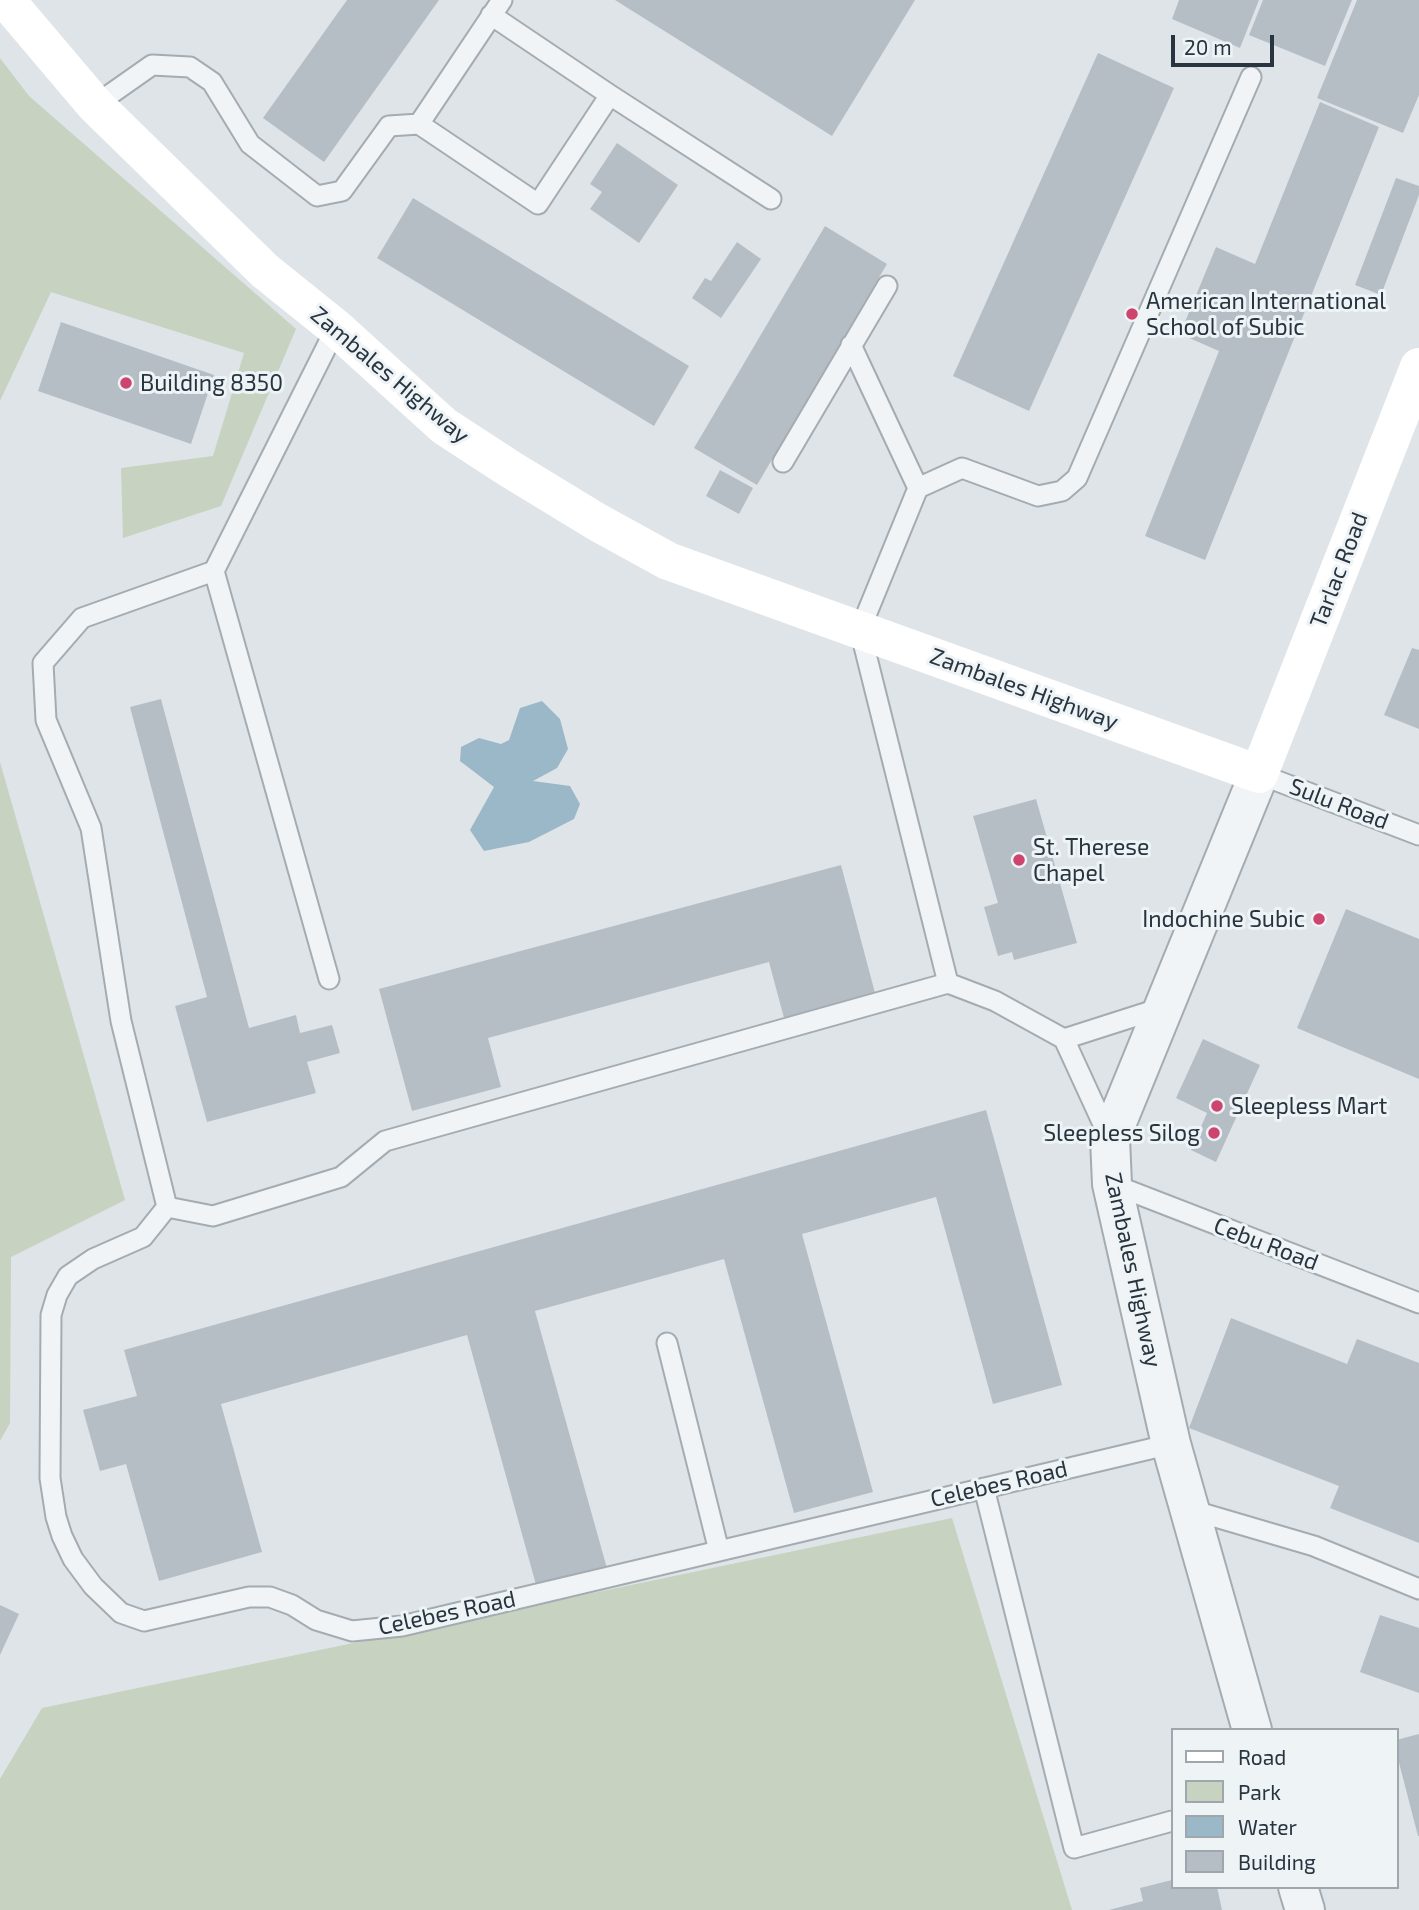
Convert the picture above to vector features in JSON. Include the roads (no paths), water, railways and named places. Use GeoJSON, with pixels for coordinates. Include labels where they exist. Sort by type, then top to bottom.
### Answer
{"type":"FeatureCollection","features":[{"type":"Feature","properties":{"kind":"main road","name":"Zambales Highway"},"geometry":{"type":"LineString","coordinates":[[6,0],[94,105],[265,271],[336,328],[444,426],[510,469],[667,561],[1259,774]]}},
{"type":"Feature","properties":{"kind":"main road","name":"Tarlac Road"},"geometry":{"type":"LineString","coordinates":[[1259,774],[1419,367]]}},
{"type":"Feature","properties":{"kind":"street","name":"Zambales Highway"},"geometry":{"type":"LineString","coordinates":[[1251,1728],[1171,1444],[1112,1184],[1110,1139],[1259,774]]}},
{"type":"Feature","properties":{"kind":"street"},"geometry":{"type":"LineString","coordinates":[[1299,1889],[1305,1910]]}},
{"type":"Feature","properties":{"kind":"lane"},"geometry":{"type":"LineString","coordinates":[[419,124],[497,8],[610,95],[771,199]]}},
{"type":"Feature","properties":{"kind":"lane"},"geometry":{"type":"LineString","coordinates":[[94,105],[152,65],[190,67],[212,82],[250,145],[317,196],[342,191],[389,126],[419,124],[538,204],[610,95]]}},
{"type":"Feature","properties":{"kind":"lane"},"geometry":{"type":"LineString","coordinates":[[948,983],[860,630],[918,488],[962,468],[1038,496],[1062,491],[1077,478],[1251,77]]}},
{"type":"Feature","properties":{"kind":"lane"},"geometry":{"type":"LineString","coordinates":[[783,462],[887,286]]}},
{"type":"Feature","properties":{"kind":"lane"},"geometry":{"type":"LineString","coordinates":[[329,979],[214,570],[336,328]]}},
{"type":"Feature","properties":{"kind":"lane"},"geometry":{"type":"LineString","coordinates":[[851,345],[918,488]]}},
{"type":"Feature","properties":{"kind":"lane"},"geometry":{"type":"LineString","coordinates":[[214,570],[82,618],[43,663],[46,720],[91,828],[121,1021],[167,1207],[213,1216],[341,1177],[386,1141],[948,983],[995,1001],[1064,1039],[1110,1139]]}},
{"type":"Feature","properties":{"kind":"lane","name":"Sulu Road"},"geometry":{"type":"LineString","coordinates":[[1259,774],[1419,835]]}},
{"type":"Feature","properties":{"kind":"lane"},"geometry":{"type":"LineString","coordinates":[[1064,1039],[1164,1006]]}},
{"type":"Feature","properties":{"kind":"lane","name":"Cebu Road"},"geometry":{"type":"LineString","coordinates":[[1112,1184],[1419,1303]]}},
{"type":"Feature","properties":{"kind":"lane","name":"Celebes Road"},"geometry":{"type":"LineString","coordinates":[[167,1207],[143,1237],[93,1258],[68,1276],[57,1294],[51,1315],[50,1478],[56,1517],[73,1559],[93,1586],[121,1613],[144,1621],[248,1597],[270,1597],[292,1605],[316,1620],[352,1631],[402,1626],[1171,1444]]}},
{"type":"Feature","properties":{"kind":"lane"},"geometry":{"type":"LineString","coordinates":[[667,1343],[719,1551]]}},
{"type":"Feature","properties":{"kind":"lane"},"geometry":{"type":"LineString","coordinates":[[984,1488],[1073,1848],[1170,1822]]}},
{"type":"Feature","properties":{"kind":"lane"},"geometry":{"type":"LineString","coordinates":[[1188,1509],[1314,1546],[1419,1589]]}},
{"type":"Feature","properties":{"kind":"water"},"geometry":{"type":"Polygon","coordinates":[[[542,701],[560,719],[568,749],[557,768],[533,781],[570,786],[580,804],[574,819],[529,842],[484,851],[470,830],[494,787],[460,761],[461,747],[479,738],[501,744],[509,740],[520,708],[542,701]]]}},
{"type":"Feature","properties":{"kind":"place","name":"American International School of Subic"},"geometry":{"type":"Point","coordinates":[1132,314]}},
{"type":"Feature","properties":{"kind":"place","name":"Building 8350"},"geometry":{"type":"Point","coordinates":[126,383]}},
{"type":"Feature","properties":{"kind":"place","name":"St. Therese Chapel"},"geometry":{"type":"Point","coordinates":[1019,860]}},
{"type":"Feature","properties":{"kind":"place","name":"Indochine Subic"},"geometry":{"type":"Point","coordinates":[1319,919]}},
{"type":"Feature","properties":{"kind":"place","name":"Sleepless Mart"},"geometry":{"type":"Point","coordinates":[1217,1106]}},
{"type":"Feature","properties":{"kind":"place","name":"Sleepless Silog"},"geometry":{"type":"Point","coordinates":[1214,1133]}}]}
